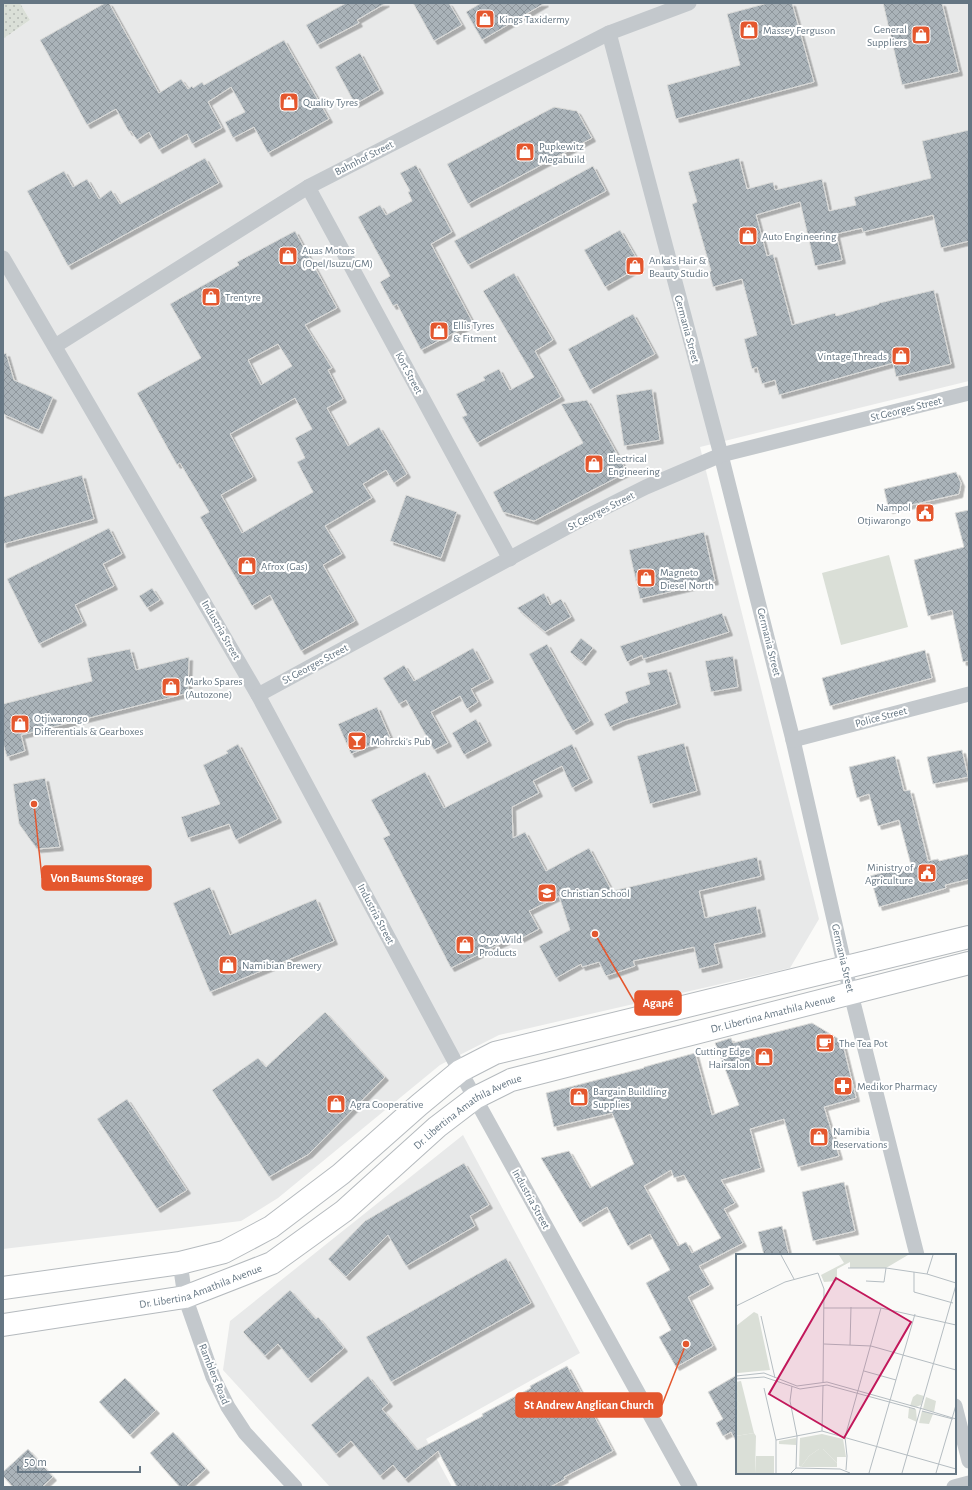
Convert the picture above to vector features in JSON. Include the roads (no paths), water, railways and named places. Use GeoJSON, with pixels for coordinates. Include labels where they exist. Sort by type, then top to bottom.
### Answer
{"type":"FeatureCollection","features":[{"type":"Feature","properties":{"kind":"main road"},"geometry":{"type":"LineString","coordinates":[[3,1288],[180,1263],[224,1252],[271,1227],[341,1174],[460,1071],[495,1053],[969,937]]}},
{"type":"Feature","properties":{"kind":"main road","name":"Dr. Libertina Amathila Avenue"},"geometry":{"type":"LineString","coordinates":[[3,1325],[185,1297],[272,1263],[344,1211],[437,1126],[475,1098],[511,1080],[969,963]]}},
{"type":"Feature","properties":{"kind":"street","name":"Bahnhof Street"},"geometry":{"type":"LineString","coordinates":[[55,346],[308,187],[609,33],[689,3]]}},
{"type":"Feature","properties":{"kind":"street","name":"Germania Street"},"geometry":{"type":"LineString","coordinates":[[609,33],[721,455],[793,740],[851,994],[917,1254]]}},
{"type":"Feature","properties":{"kind":"street","name":"Kort Street"},"geometry":{"type":"LineString","coordinates":[[308,187],[510,559]]}},
{"type":"Feature","properties":{"kind":"street","name":"Industria Street"},"geometry":{"type":"LineString","coordinates":[[3,258],[258,695],[460,1071],[690,1487]]}},
{"type":"Feature","properties":{"kind":"street","name":"St Georges Street"},"geometry":{"type":"LineString","coordinates":[[258,695],[586,517],[646,487],[721,455],[969,393]]}},
{"type":"Feature","properties":{"kind":"street","name":"Police Street"},"geometry":{"type":"LineString","coordinates":[[793,740],[969,694]]}},
{"type":"Feature","properties":{"kind":"street","name":"Ramblers Road"},"geometry":{"type":"LineString","coordinates":[[180,1263],[185,1297],[213,1377],[228,1407],[245,1433],[295,1487]]}},
{"type":"Feature","properties":{"kind":"street"},"geometry":{"type":"LineString","coordinates":[[956,1410],[969,1461]]}},
{"type":"Feature","properties":{"kind":"street"},"geometry":{"type":"LineString","coordinates":[[954,1487],[969,1483]]}},
{"type":"Feature","properties":{"kind":"place","name":"Kings Taxidermy"},"geometry":{"type":"Point","coordinates":[485,19]}},
{"type":"Feature","properties":{"kind":"place","name":"Massey Ferguson"},"geometry":{"type":"Point","coordinates":[749,30]}},
{"type":"Feature","properties":{"kind":"place","name":"General Suppliers"},"geometry":{"type":"Point","coordinates":[921,35]}},
{"type":"Feature","properties":{"kind":"place","name":"Quality Tyres"},"geometry":{"type":"Point","coordinates":[289,102]}},
{"type":"Feature","properties":{"kind":"place","name":"Pupkewitz Megabuild"},"geometry":{"type":"Point","coordinates":[525,152]}},
{"type":"Feature","properties":{"kind":"place","name":"Auto Engineering"},"geometry":{"type":"Point","coordinates":[748,236]}},
{"type":"Feature","properties":{"kind":"place","name":"Auas Motors (Opel/Isuzu/GM)"},"geometry":{"type":"Point","coordinates":[288,256]}},
{"type":"Feature","properties":{"kind":"place","name":"Anka's Hair & Beauty Studio"},"geometry":{"type":"Point","coordinates":[635,266]}},
{"type":"Feature","properties":{"kind":"place","name":"Trentyre"},"geometry":{"type":"Point","coordinates":[211,297]}},
{"type":"Feature","properties":{"kind":"place","name":"Ellis Tyres & Fitment"},"geometry":{"type":"Point","coordinates":[439,331]}},
{"type":"Feature","properties":{"kind":"place","name":"Vintage Threads"},"geometry":{"type":"Point","coordinates":[901,356]}},
{"type":"Feature","properties":{"kind":"place","name":"Electrical Engineering"},"geometry":{"type":"Point","coordinates":[594,464]}},
{"type":"Feature","properties":{"kind":"place","name":"Nampol Otjiwarongo"},"geometry":{"type":"Point","coordinates":[925,513]}},
{"type":"Feature","properties":{"kind":"place","name":"Afrox (Gas)"},"geometry":{"type":"Point","coordinates":[247,566]}},
{"type":"Feature","properties":{"kind":"place","name":"Magneto Diesel North"},"geometry":{"type":"Point","coordinates":[646,578]}},
{"type":"Feature","properties":{"kind":"place","name":"Marko Spares (Autozone)"},"geometry":{"type":"Point","coordinates":[171,687]}},
{"type":"Feature","properties":{"kind":"place","name":"Otjiwarongo Differentials & Gearboxes"},"geometry":{"type":"Point","coordinates":[20,724]}},
{"type":"Feature","properties":{"kind":"place","name":"Mohrcki's Pub"},"geometry":{"type":"Point","coordinates":[357,741]}},
{"type":"Feature","properties":{"kind":"place","name":"Von Baums Storage"},"geometry":{"type":"Point","coordinates":[34,804]}},
{"type":"Feature","properties":{"kind":"place","name":"Ministry of Agriculture"},"geometry":{"type":"Point","coordinates":[927,873]}},
{"type":"Feature","properties":{"kind":"place","name":"Christian School"},"geometry":{"type":"Point","coordinates":[547,893]}},
{"type":"Feature","properties":{"kind":"place","name":"Agapé"},"geometry":{"type":"Point","coordinates":[595,934]}},
{"type":"Feature","properties":{"kind":"place","name":"Oryx Wild Products"},"geometry":{"type":"Point","coordinates":[465,945]}},
{"type":"Feature","properties":{"kind":"place","name":"Namibian Brewery"},"geometry":{"type":"Point","coordinates":[228,965]}},
{"type":"Feature","properties":{"kind":"place","name":"The Tea Pot"},"geometry":{"type":"Point","coordinates":[825,1043]}},
{"type":"Feature","properties":{"kind":"place","name":"Cutting Edge Hairsalon"},"geometry":{"type":"Point","coordinates":[764,1057]}},
{"type":"Feature","properties":{"kind":"place","name":"Medikor Pharmacy"},"geometry":{"type":"Point","coordinates":[843,1086]}},
{"type":"Feature","properties":{"kind":"place","name":"Bargain Buildling Supplies"},"geometry":{"type":"Point","coordinates":[579,1097]}},
{"type":"Feature","properties":{"kind":"place","name":"Agra Cooperative"},"geometry":{"type":"Point","coordinates":[336,1104]}},
{"type":"Feature","properties":{"kind":"place","name":"Namibia Reservations"},"geometry":{"type":"Point","coordinates":[819,1137]}},
{"type":"Feature","properties":{"kind":"place","name":"St Andrew Anglican Church"},"geometry":{"type":"Point","coordinates":[686,1344]}}]}
